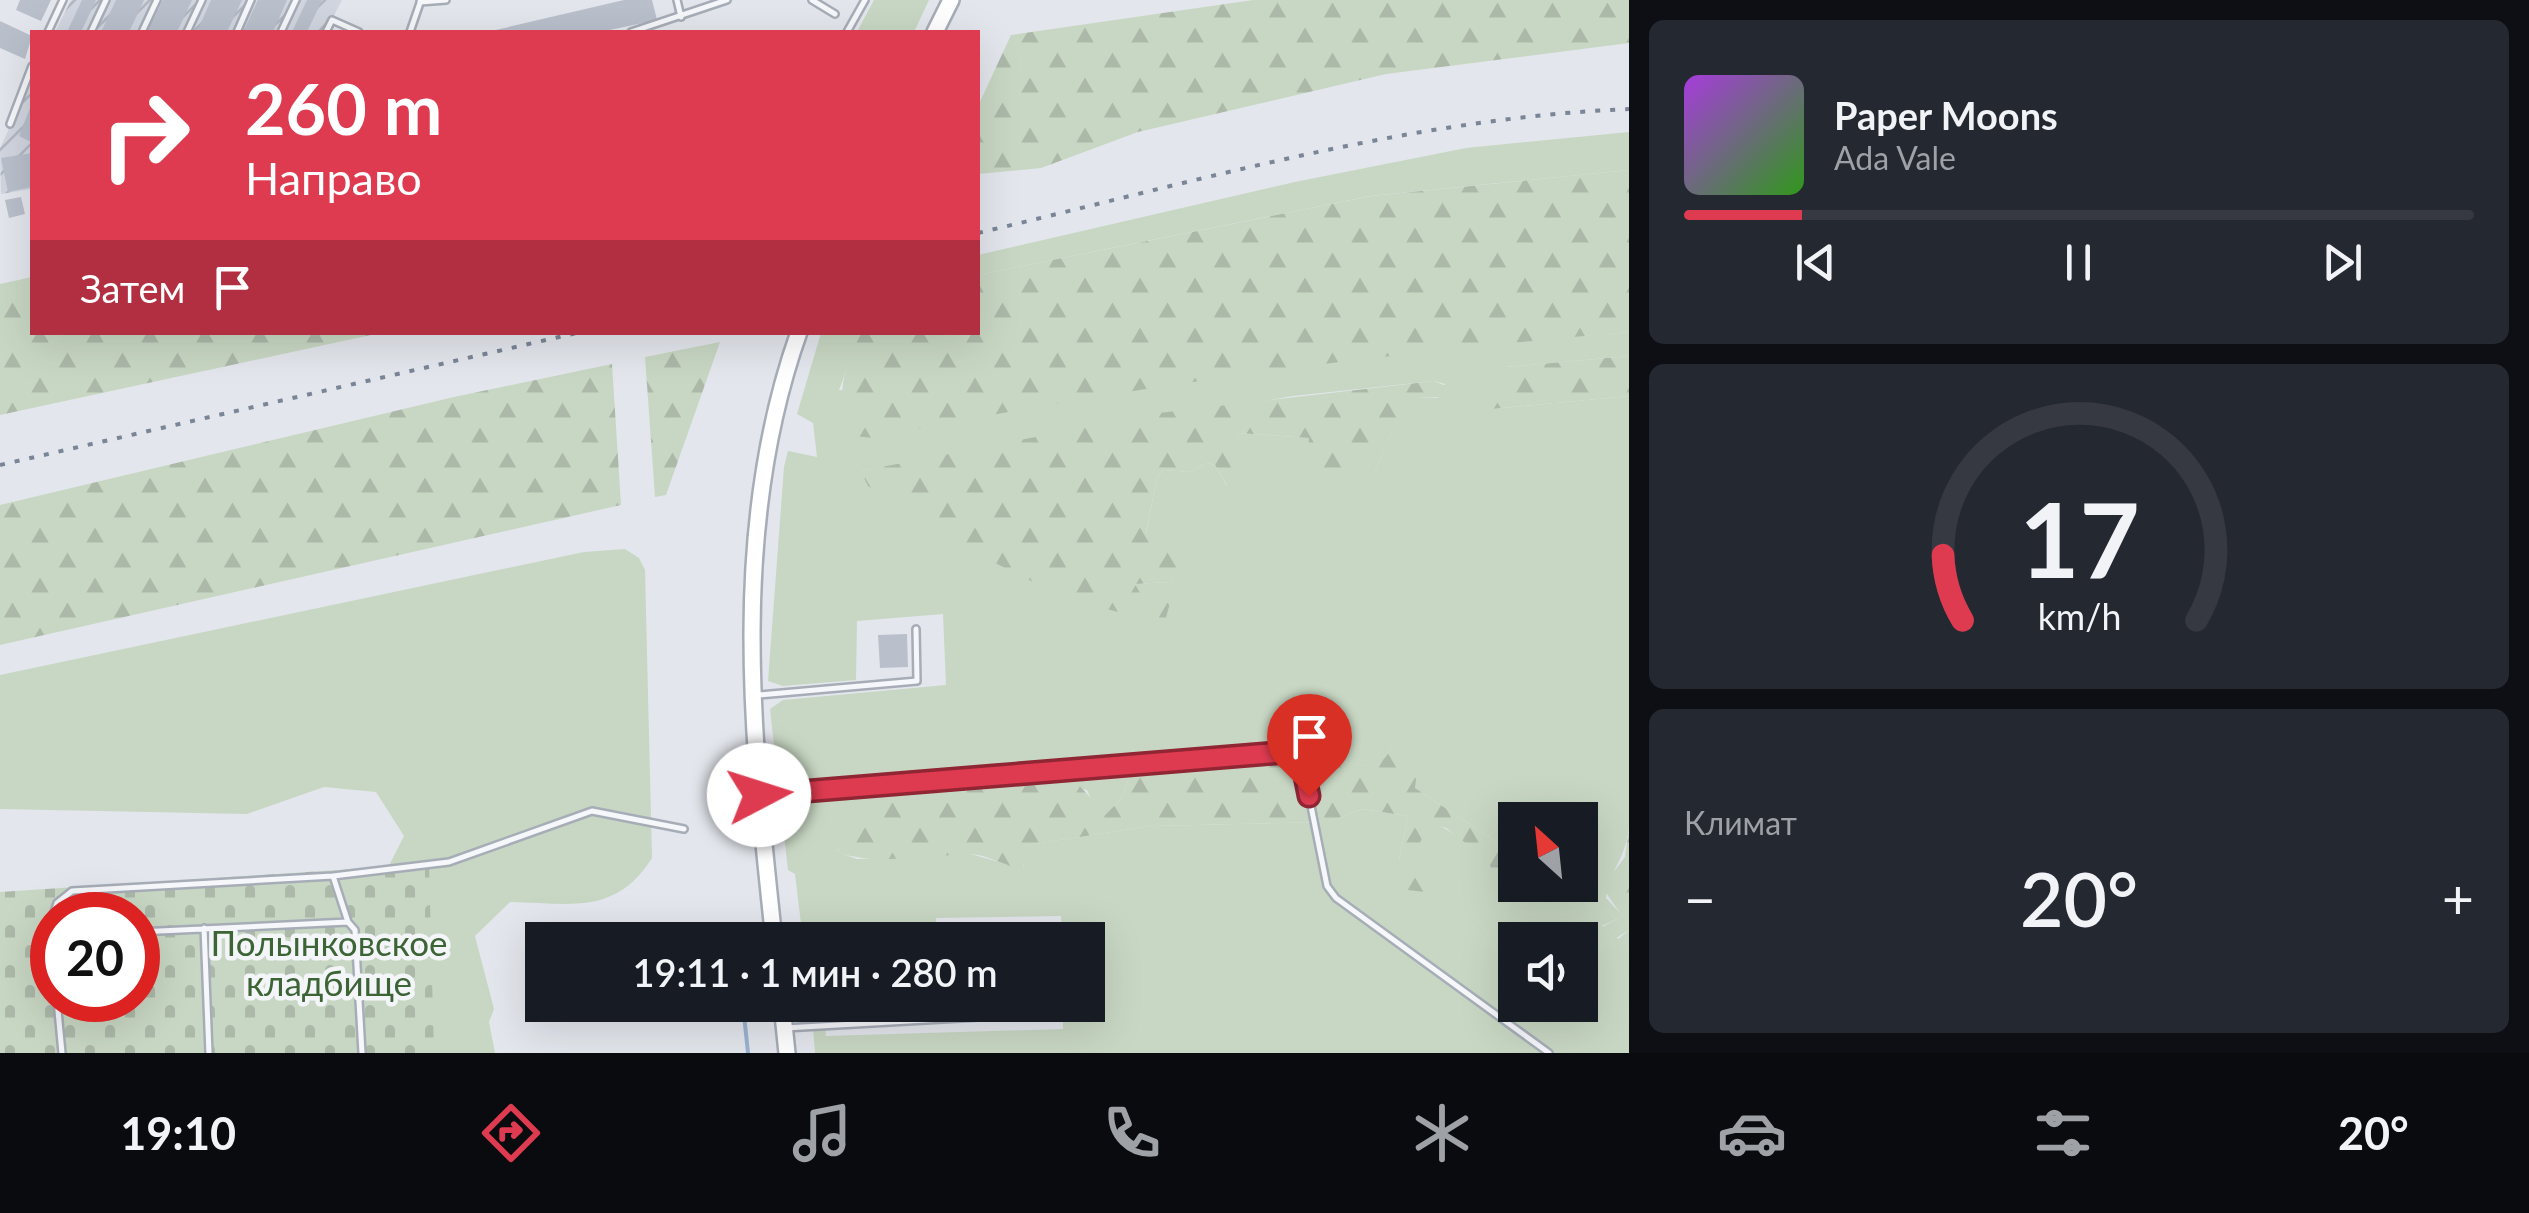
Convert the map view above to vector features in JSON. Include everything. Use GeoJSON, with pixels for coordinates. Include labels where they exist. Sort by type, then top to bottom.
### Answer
{"type":"FeatureCollection","features":[{"type":"Feature","properties":{"kind":"main road"},"geometry":{"type":"LineString","coordinates":[[936,30],[951,0]]}},
{"type":"Feature","properties":{"kind":"main road"},"geometry":{"type":"LineString","coordinates":[[772,922],[753,696],[752,570],[756,506],[769,436],[799,335]]}},
{"type":"Feature","properties":{"kind":"main road"},"geometry":{"type":"LineString","coordinates":[[783,1022],[786,1053]]}},
{"type":"Feature","properties":{"kind":"lane"},"geometry":{"type":"LineString","coordinates":[[49,30],[63,0]]}},
{"type":"Feature","properties":{"kind":"lane"},"geometry":{"type":"LineString","coordinates":[[92,30],[106,0]]}},
{"type":"Feature","properties":{"kind":"lane"},"geometry":{"type":"LineString","coordinates":[[143,30],[156,0]]}},
{"type":"Feature","properties":{"kind":"lane"},"geometry":{"type":"LineString","coordinates":[[188,30],[202,0]]}},
{"type":"Feature","properties":{"kind":"lane"},"geometry":{"type":"LineString","coordinates":[[238,30],[251,0]]}},
{"type":"Feature","properties":{"kind":"lane"},"geometry":{"type":"LineString","coordinates":[[282,30],[296,0]]}},
{"type":"Feature","properties":{"kind":"lane"},"geometry":{"type":"LineString","coordinates":[[411,30],[420,1],[446,0]]}},
{"type":"Feature","properties":{"kind":"lane"},"geometry":{"type":"LineString","coordinates":[[677,0],[681,17]]}},
{"type":"Feature","properties":{"kind":"lane"},"geometry":{"type":"LineString","coordinates":[[638,30],[727,0]]}},
{"type":"Feature","properties":{"kind":"lane"},"geometry":{"type":"LineString","coordinates":[[812,0],[835,14]]}},
{"type":"Feature","properties":{"kind":"lane"},"geometry":{"type":"LineString","coordinates":[[848,30],[866,0]]}},
{"type":"Feature","properties":{"kind":"lane"},"geometry":{"type":"LineString","coordinates":[[327,30],[332,20],[355,30]]}},
{"type":"Feature","properties":{"kind":"lane"},"geometry":{"type":"LineString","coordinates":[[10,124],[30,71]]}},
{"type":"Feature","properties":{"kind":"lane"},"geometry":{"type":"LineString","coordinates":[[753,696],[917,680],[916,628]]}},
{"type":"Feature","properties":{"kind":"lane"},"geometry":{"type":"LineString","coordinates":[[759,795],[1288,752],[1303,766],[1328,886],[1336,898],[1548,1053]]}},
{"type":"Feature","properties":{"kind":"lane"},"geometry":{"type":"LineString","coordinates":[[72,892],[333,876],[449,862],[592,811],[684,829]]}},
{"type":"Feature","properties":{"kind":"lane"},"geometry":{"type":"LineString","coordinates":[[333,876],[348,922],[355,930],[362,1053]]}},
{"type":"Feature","properties":{"kind":"lane"},"geometry":{"type":"LineString","coordinates":[[160,931],[348,922]]}},
{"type":"Feature","properties":{"kind":"lane"},"geometry":{"type":"LineString","coordinates":[[204,928],[208,1053]]}},
{"type":"Feature","properties":{"kind":"lane"},"geometry":{"type":"LineString","coordinates":[[59,1022],[62,1053]]}},
{"type":"Feature","properties":{"kind":"lane"},"geometry":{"type":"LineString","coordinates":[[784,1028],[890,1022]]}},
{"type":"Feature","properties":{"kind":"shaded area"},"geometry":{"type":"Polygon","coordinates":[[[71,0],[342,0],[326,30],[56,30],[71,0]]]}},
{"type":"Feature","properties":{"kind":"shaded area"},"geometry":{"type":"Polygon","coordinates":[[[30,84],[30,189],[1,194],[0,148],[30,84]]]}},
{"type":"Feature","properties":{"kind":"green space"},"geometry":{"type":"Polygon","coordinates":[[[874,0],[929,0],[915,30],[858,30],[874,0]]]}},
{"type":"Feature","properties":{"kind":"green space"},"geometry":{"type":"Polygon","coordinates":[[[1253,0],[1629,0],[1629,43],[1386,74],[1138,132],[1041,168],[980,174],[980,102],[1011,35],[1253,0]]]}},
{"type":"Feature","properties":{"kind":"green space"},"geometry":{"type":"Polygon","coordinates":[[[1629,132],[1629,170],[1370,196],[980,275],[980,255],[1295,182],[1466,148],[1629,132]]]}},
{"type":"Feature","properties":{"kind":"green space"},"geometry":{"type":"Polygon","coordinates":[[[1629,170],[1629,332],[1250,374],[874,438],[853,436],[842,395],[859,335],[980,335],[980,275],[1371,196],[1629,170]]]}},
{"type":"Feature","properties":{"kind":"green space"},"geometry":{"type":"Polygon","coordinates":[[[30,277],[30,335],[371,335],[0,415],[0,284],[30,277]]]}},
{"type":"Feature","properties":{"kind":"green space"},"geometry":{"type":"Polygon","coordinates":[[[1629,332],[1629,356],[1506,367],[1493,409],[1629,396],[1629,828],[1606,898],[1623,916],[1602,926],[1618,939],[1629,930],[1629,1053],[815,1053],[813,1028],[825,1027],[826,1036],[1063,1029],[1063,1022],[1105,1022],[1105,922],[1062,922],[1061,916],[936,918],[936,922],[801,922],[795,874],[788,870],[770,709],[783,700],[946,685],[943,614],[857,621],[856,680],[783,686],[768,681],[784,467],[788,451],[817,457],[813,423],[797,414],[820,335],[859,335],[839,390],[1064,398],[1422,349],[1629,332]],[[1434,381],[1293,396],[861,471],[1142,598],[1135,584],[1170,582],[1189,550],[1146,534],[1157,477],[1164,470],[1190,472],[1207,463],[1215,465],[1227,486],[1239,433],[1310,438],[1374,474],[1406,397],[1438,398],[1445,384],[1434,381]],[[1392,747],[1383,760],[1366,766],[1158,754],[1132,769],[1122,798],[1106,814],[1095,808],[1087,790],[1024,778],[951,791],[870,797],[837,852],[857,859],[967,853],[1024,869],[1021,846],[1150,826],[1328,822],[1362,809],[1408,816],[1399,860],[1413,859],[1424,832],[1434,824],[1462,839],[1493,868],[1498,902],[1598,902],[1598,802],[1498,802],[1498,843],[1415,788],[1392,747]]]}},
{"type":"Feature","properties":{"kind":"green space"},"geometry":{"type":"Polygon","coordinates":[[[720,342],[666,495],[655,497],[645,357],[720,342]]]}},
{"type":"Feature","properties":{"kind":"green space"},"geometry":{"type":"Polygon","coordinates":[[[1629,356],[1629,396],[1492,409],[1490,394],[1506,367],[1629,356]]]}},
{"type":"Feature","properties":{"kind":"green space"},"geometry":{"type":"Polygon","coordinates":[[[612,364],[621,505],[0,645],[0,505],[454,397],[612,364]]]}},
{"type":"Feature","properties":{"kind":"green space"},"geometry":{"type":"Polygon","coordinates":[[[1434,381],[1451,388],[1446,397],[1406,398],[1374,474],[1307,466],[1309,438],[1239,433],[1228,487],[1215,465],[1207,463],[1190,472],[1164,470],[1157,477],[1146,533],[1190,550],[1170,582],[1135,584],[1143,598],[1170,603],[1165,621],[1082,601],[1009,570],[868,486],[861,471],[1159,413],[1434,381]]]}},
{"type":"Feature","properties":{"kind":"green space"},"geometry":{"type":"Polygon","coordinates":[[[625,549],[639,558],[645,570],[652,858],[638,877],[607,898],[572,904],[510,902],[475,936],[494,1009],[489,1022],[495,1053],[414,1053],[368,907],[404,836],[376,792],[324,787],[247,814],[0,809],[0,675],[584,552],[625,549]]]}},
{"type":"Feature","properties":{"kind":"green space"},"geometry":{"type":"Polygon","coordinates":[[[1392,747],[1419,755],[1415,788],[1498,843],[1498,886],[1488,860],[1446,828],[1434,825],[1424,833],[1414,858],[1426,874],[1425,892],[1408,890],[1404,883],[1407,871],[1399,860],[1408,816],[1362,809],[1328,822],[1150,826],[1022,846],[1024,870],[970,854],[883,859],[837,853],[859,807],[870,797],[1049,777],[1073,779],[1106,814],[1122,798],[1132,769],[1158,754],[1366,765],[1378,763],[1392,747]]]}},
{"type":"Feature","properties":{"kind":"green space"},"geometry":{"type":"Polygon","coordinates":[[[1629,828],[1629,930],[1607,944],[1599,929],[1622,916],[1602,887],[1625,857],[1629,828]]]}},
{"type":"Feature","properties":{"kind":"green space","name":"Полынковское кладбище"},"geometry":{"type":"Polygon","coordinates":[[[429,864],[434,1053],[0,1053],[0,892],[429,864]]]}},
{"type":"Feature","properties":{"kind":"building"},"geometry":{"type":"Polygon","coordinates":[[[20,0],[51,0],[41,21],[16,10],[20,0]]]}},
{"type":"Feature","properties":{"kind":"building"},"geometry":{"type":"Polygon","coordinates":[[[82,0],[96,0],[82,30],[68,30],[82,0]]]}},
{"type":"Feature","properties":{"kind":"building"},"geometry":{"type":"Polygon","coordinates":[[[116,0],[144,0],[130,30],[102,30],[116,0]]]}},
{"type":"Feature","properties":{"kind":"building"},"geometry":{"type":"Polygon","coordinates":[[[163,0],[192,0],[178,30],[148,30],[163,0]]]}},
{"type":"Feature","properties":{"kind":"building"},"geometry":{"type":"Polygon","coordinates":[[[211,0],[242,0],[228,30],[198,30],[211,0]]]}},
{"type":"Feature","properties":{"kind":"building"},"geometry":{"type":"Polygon","coordinates":[[[258,0],[287,0],[274,30],[244,30],[258,0]]]}},
{"type":"Feature","properties":{"kind":"building"},"geometry":{"type":"Polygon","coordinates":[[[307,0],[322,0],[308,30],[293,30],[307,0]]]}},
{"type":"Feature","properties":{"kind":"building"},"geometry":{"type":"Polygon","coordinates":[[[624,0],[652,0],[657,20],[610,30],[496,30],[624,0]]]}},
{"type":"Feature","properties":{"kind":"building"},"geometry":{"type":"Polygon","coordinates":[[[0,21],[30,35],[25,59],[0,48],[0,21]]]}},
{"type":"Feature","properties":{"kind":"building"},"geometry":{"type":"Polygon","coordinates":[[[30,108],[30,142],[19,136],[30,108]]]}},
{"type":"Feature","properties":{"kind":"building"},"geometry":{"type":"Polygon","coordinates":[[[30,153],[30,187],[8,192],[1,158],[30,153]]]}},
{"type":"Feature","properties":{"kind":"building"},"geometry":{"type":"Polygon","coordinates":[[[21,197],[25,214],[9,218],[5,200],[21,197]]]}},
{"type":"Feature","properties":{"kind":"building"},"geometry":{"type":"Polygon","coordinates":[[[907,634],[908,667],[880,668],[878,635],[907,634]]]}},
{"type":"Feature","properties":{"kind":"waterway"},"geometry":{"type":"LineString","coordinates":[[745,1022],[748,1053]]}},
{"type":"Feature","properties":{"kind":"railway"},"geometry":{"type":"LineString","coordinates":[[980,233],[1383,139],[1464,125],[1629,109]]}},
{"type":"Feature","properties":{"kind":"railway"},"geometry":{"type":"LineString","coordinates":[[0,465],[568,335]]}},
{"type":"Feature","properties":{"kind":"route"},"geometry":{"type":"LineString","coordinates":[[759,795],[1288,752],[1303,766],[1309,796]]}}]}
